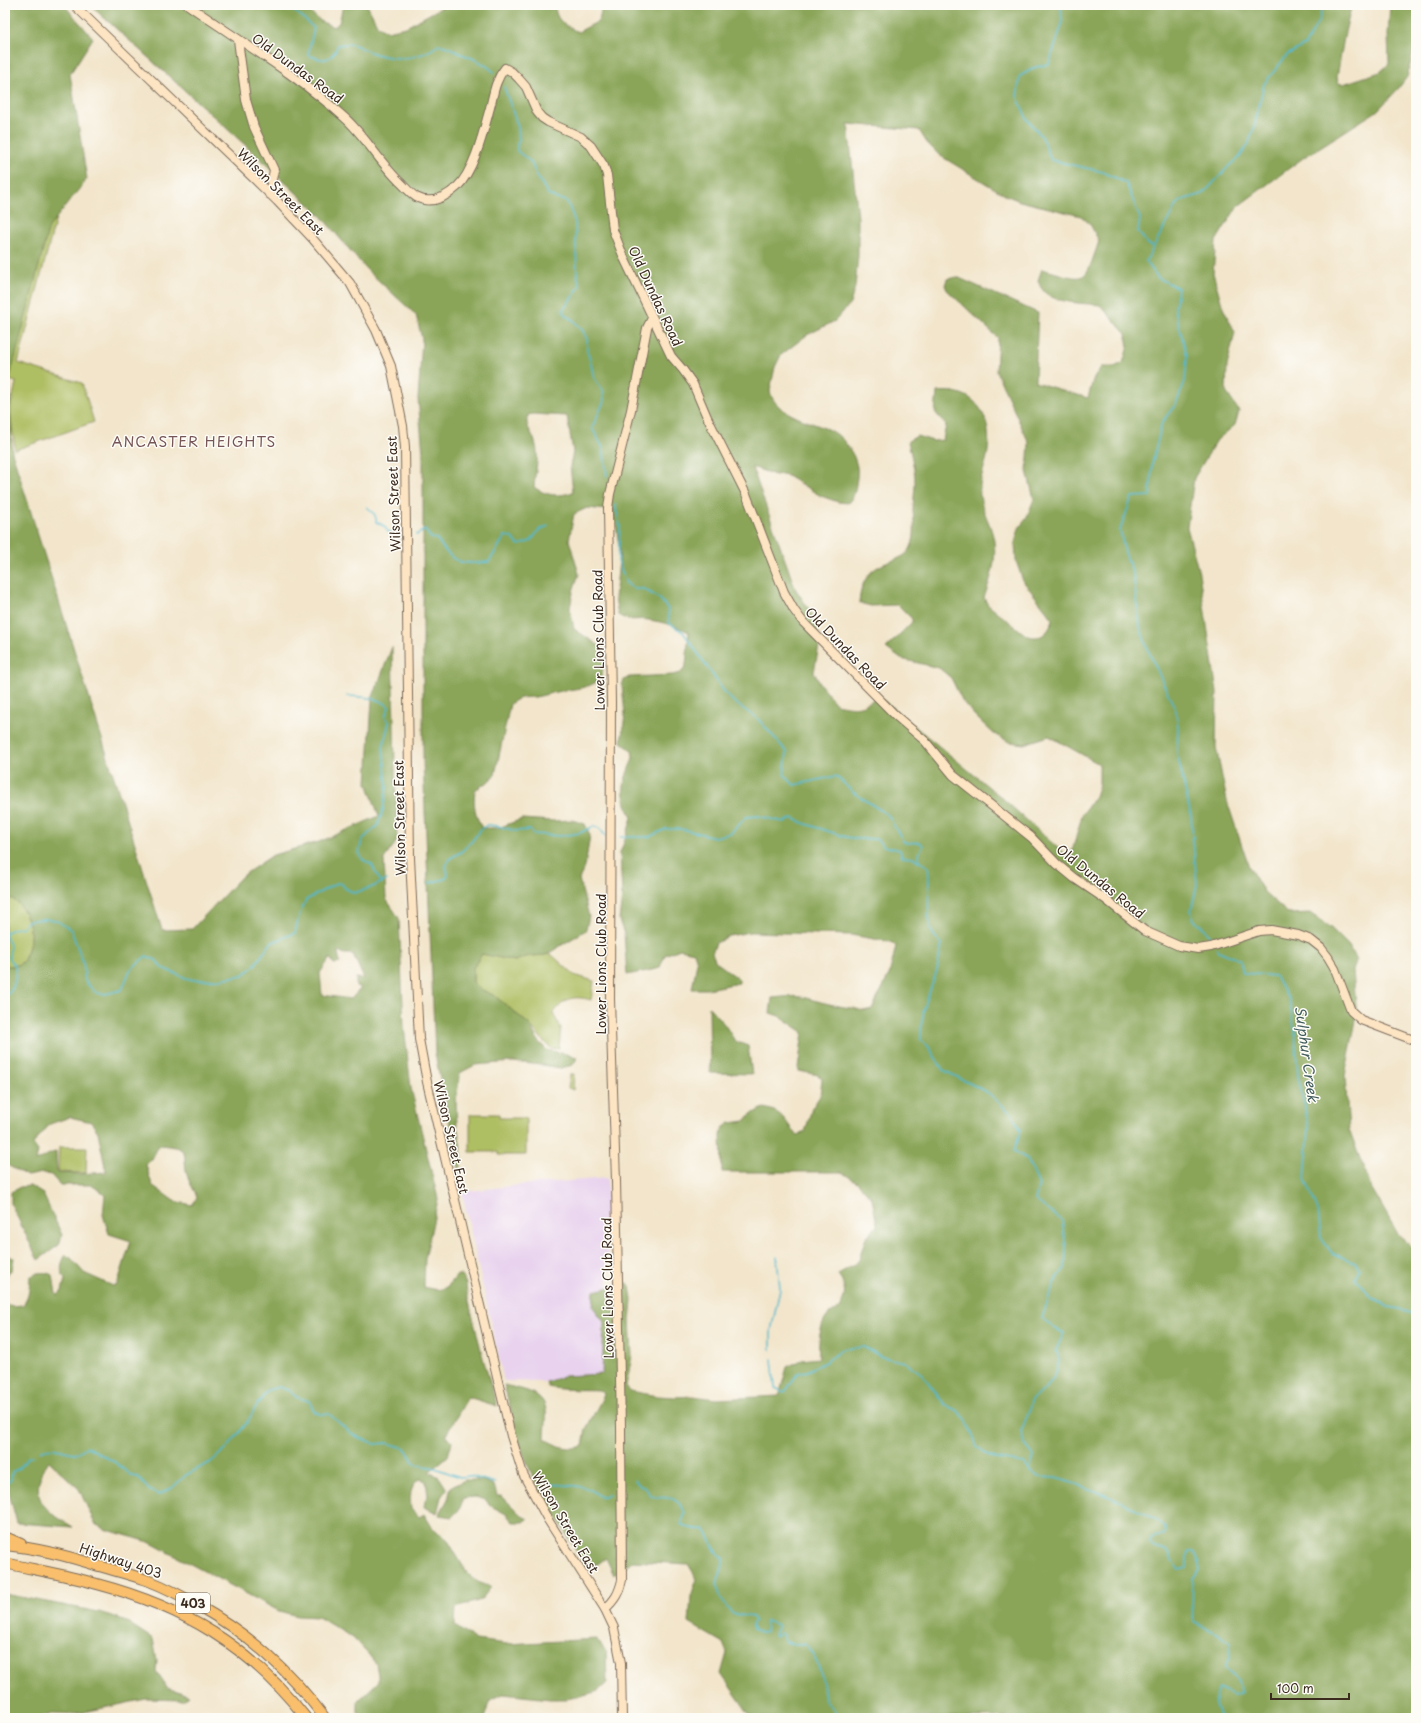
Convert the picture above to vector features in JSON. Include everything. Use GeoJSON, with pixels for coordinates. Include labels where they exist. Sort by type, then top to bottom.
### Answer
{"type":"FeatureCollection","features":[{"type":"Feature","properties":{"kind":"highway"},"geometry":{"type":"LineString","coordinates":[[5,1536],[26,1547]]}},
{"type":"Feature","properties":{"kind":"highway","name":"Highway 403"},"geometry":{"type":"LineString","coordinates":[[5,1545],[26,1547],[68,1556],[149,1581],[190,1600],[223,1620],[260,1647],[284,1669],[326,1718]]}},
{"type":"Feature","properties":{"kind":"highway","name":"403"},"geometry":{"type":"LineString","coordinates":[[5,1563],[116,1589],[135,1595],[193,1620],[250,1658],[274,1680],[306,1718]]}},
{"type":"Feature","properties":{"kind":"street","name":"Wilson Street East"},"geometry":{"type":"LineString","coordinates":[[74,5],[269,194],[312,238],[350,283],[376,330],[391,366],[403,426],[405,447],[410,858],[419,1039],[426,1082],[511,1436],[523,1474],[548,1520],[605,1609],[614,1628],[618,1646],[622,1685],[622,1718]]}},
{"type":"Feature","properties":{"kind":"street","name":"Old Dundas Road"},"geometry":{"type":"LineString","coordinates":[[188,5],[318,95],[353,125],[398,181],[415,196],[427,201],[438,200],[448,195],[465,178],[474,156],[500,75],[505,68],[512,72],[526,87],[537,112],[542,118],[581,137],[598,156],[607,175],[613,230],[624,258],[671,356],[693,384],[717,437],[746,494],[784,592],[803,622],[896,716],[925,741],[953,774],[1031,837],[1057,864],[1074,878],[1105,899],[1145,931],[1154,936],[1190,949],[1210,947],[1250,933],[1271,930],[1290,932],[1311,940],[1321,948],[1328,957],[1335,969],[1352,1011],[1361,1020],[1416,1041]]}},
{"type":"Feature","properties":{"kind":"street"},"geometry":{"type":"LineString","coordinates":[[238,40],[246,100],[254,127],[274,170],[269,194]]}},
{"type":"Feature","properties":{"kind":"street","name":"Lower Lions Club Road"},"geometry":{"type":"LineString","coordinates":[[605,1609],[614,1601],[619,1593],[622,1580],[621,1411],[610,999],[611,702],[608,508],[610,494],[631,410],[647,328],[652,318]]}},
{"type":"Feature","properties":{"kind":"shaded area"},"geometry":{"type":"Polygon","coordinates":[[[607,1178],[608,1287],[594,1291],[593,1307],[604,1322],[602,1374],[565,1376],[546,1382],[504,1381],[462,1192],[520,1185],[607,1178]]]}},
{"type":"Feature","properties":{"kind":"green space"},"geometry":{"type":"Polygon","coordinates":[[[5,5],[64,5],[93,38],[70,74],[87,179],[49,227],[10,377],[12,452],[162,930],[192,929],[242,876],[273,855],[319,842],[379,816],[367,783],[372,699],[392,647],[397,841],[384,859],[386,899],[399,918],[404,1026],[411,1088],[438,1199],[425,1259],[424,1287],[435,1289],[443,1288],[450,1284],[457,1275],[462,1275],[466,1284],[467,1294],[483,1358],[497,1406],[468,1397],[446,1435],[452,1442],[448,1456],[429,1472],[439,1477],[447,1489],[441,1497],[437,1513],[424,1507],[425,1500],[428,1496],[426,1481],[419,1479],[413,1485],[410,1496],[411,1509],[419,1517],[424,1514],[434,1530],[447,1539],[467,1573],[478,1582],[491,1587],[481,1600],[456,1608],[455,1626],[476,1640],[507,1644],[596,1639],[606,1651],[607,1683],[597,1692],[567,1699],[550,1699],[503,1694],[491,1700],[484,1718],[362,1718],[358,1712],[358,1701],[378,1682],[378,1675],[376,1664],[353,1638],[318,1617],[297,1616],[279,1611],[149,1542],[104,1529],[95,1524],[79,1489],[49,1461],[42,1471],[38,1487],[39,1495],[46,1508],[73,1527],[17,1523],[5,1478],[5,1304],[13,1306],[23,1305],[28,1295],[30,1277],[41,1273],[53,1275],[56,1294],[58,1295],[62,1291],[65,1279],[62,1274],[61,1267],[66,1255],[71,1258],[84,1273],[113,1286],[117,1285],[131,1241],[109,1234],[103,1215],[105,1194],[91,1185],[60,1185],[51,1175],[43,1173],[27,1176],[5,1164],[5,966],[15,966],[23,962],[28,950],[30,931],[24,912],[16,902],[5,896],[5,5]],[[338,952],[340,963],[334,964],[330,958],[320,973],[322,995],[351,999],[361,988],[356,986],[356,978],[364,979],[353,954],[338,952]],[[70,1117],[50,1124],[33,1144],[38,1151],[36,1161],[56,1152],[57,1173],[80,1174],[106,1172],[98,1132],[91,1122],[70,1117]],[[159,1145],[152,1159],[146,1165],[152,1185],[174,1201],[192,1205],[197,1198],[188,1178],[185,1157],[182,1150],[170,1146],[159,1145]]]}},
{"type":"Feature","properties":{"kind":"green space"},"geometry":{"type":"Polygon","coordinates":[[[90,5],[301,5],[322,22],[334,27],[339,23],[343,5],[367,5],[378,26],[387,31],[406,27],[446,5],[555,5],[555,10],[559,19],[565,25],[578,32],[599,21],[602,5],[1352,5],[1345,32],[1337,77],[1338,83],[1343,84],[1380,72],[1389,64],[1388,34],[1390,5],[1416,5],[1416,41],[1407,77],[1398,89],[1377,111],[1303,158],[1237,207],[1216,241],[1213,273],[1223,308],[1235,332],[1227,366],[1226,392],[1239,411],[1235,425],[1217,440],[1194,478],[1187,527],[1199,573],[1217,692],[1216,747],[1227,801],[1249,867],[1264,892],[1289,914],[1310,913],[1332,929],[1349,946],[1356,961],[1353,971],[1357,1015],[1345,1076],[1349,1130],[1371,1187],[1399,1236],[1416,1251],[1416,1718],[752,1718],[721,1674],[727,1653],[723,1643],[689,1623],[691,1596],[697,1579],[688,1564],[632,1561],[614,1575],[606,1558],[588,1571],[533,1477],[521,1448],[504,1385],[530,1392],[541,1399],[546,1410],[545,1439],[554,1444],[568,1448],[583,1446],[586,1429],[604,1395],[599,1390],[548,1387],[546,1382],[565,1376],[602,1374],[604,1322],[593,1307],[594,1291],[628,1283],[630,1286],[632,1300],[630,1320],[632,1356],[626,1386],[630,1391],[658,1396],[693,1396],[716,1399],[779,1396],[787,1367],[802,1360],[819,1358],[821,1329],[827,1316],[839,1309],[844,1295],[844,1287],[838,1274],[859,1260],[865,1240],[877,1225],[872,1198],[857,1182],[841,1172],[722,1172],[721,1132],[724,1127],[730,1123],[745,1121],[751,1114],[764,1108],[779,1114],[798,1135],[805,1132],[812,1108],[820,1096],[822,1079],[818,1075],[799,1071],[798,1068],[803,1032],[779,1016],[770,1013],[772,998],[789,996],[806,998],[863,1011],[872,1009],[889,975],[896,946],[891,942],[851,935],[750,932],[729,936],[716,943],[712,953],[716,962],[739,979],[739,983],[707,989],[692,989],[697,962],[694,952],[680,949],[665,955],[660,967],[657,969],[627,975],[624,934],[619,920],[622,896],[620,853],[632,817],[626,804],[624,788],[626,775],[633,757],[632,751],[621,742],[625,715],[622,685],[624,680],[629,677],[672,675],[681,673],[686,665],[689,632],[659,622],[630,620],[618,615],[615,598],[620,552],[616,526],[611,513],[607,510],[587,508],[574,514],[569,540],[579,574],[574,588],[570,608],[574,629],[604,649],[605,659],[601,679],[596,683],[585,687],[554,692],[538,697],[522,698],[510,704],[495,775],[488,782],[475,790],[474,805],[482,828],[498,828],[522,819],[554,821],[572,820],[585,824],[590,835],[585,867],[579,879],[589,916],[586,930],[546,955],[529,956],[515,961],[482,954],[473,968],[473,982],[480,989],[495,996],[531,1026],[537,1040],[547,1050],[577,1058],[573,1065],[561,1068],[513,1062],[475,1065],[460,1073],[456,1101],[457,1126],[462,1155],[460,1174],[435,1054],[423,761],[423,453],[418,399],[422,339],[416,315],[367,270],[320,215],[90,5]],[[848,124],[858,218],[858,256],[855,287],[850,304],[835,321],[807,335],[781,355],[775,367],[770,391],[773,400],[779,407],[797,417],[835,433],[844,441],[849,447],[857,465],[855,492],[848,503],[838,502],[821,496],[784,474],[775,475],[752,467],[795,588],[817,622],[819,646],[814,672],[820,684],[836,704],[854,707],[863,705],[878,696],[1001,797],[1070,859],[1082,815],[1095,796],[1099,784],[1099,764],[1049,736],[1024,744],[1010,742],[994,734],[963,702],[951,678],[939,668],[901,659],[886,648],[912,622],[912,619],[898,605],[871,606],[859,603],[862,587],[868,576],[875,569],[900,558],[907,553],[913,543],[915,483],[914,467],[908,441],[917,436],[933,441],[943,440],[946,425],[935,412],[937,392],[951,392],[962,394],[979,406],[984,416],[989,438],[987,457],[981,479],[980,496],[993,536],[995,552],[991,575],[984,598],[988,605],[1026,635],[1036,637],[1047,632],[1053,619],[1023,581],[1016,561],[1015,543],[1019,528],[1026,519],[1034,499],[1027,471],[1029,443],[996,371],[998,338],[947,290],[945,285],[947,279],[957,277],[1038,313],[1035,382],[1088,398],[1093,380],[1101,367],[1114,367],[1123,363],[1128,347],[1126,334],[1100,305],[1069,302],[1053,298],[1042,289],[1038,280],[1042,269],[1068,276],[1082,276],[1086,273],[1090,266],[1099,241],[1090,224],[1081,216],[1020,201],[1005,195],[939,155],[927,143],[919,130],[848,124]],[[528,415],[527,423],[534,438],[537,453],[534,487],[553,495],[563,495],[573,492],[570,466],[573,452],[567,416],[528,415]]]}},
{"type":"Feature","properties":{"kind":"green space"},"geometry":{"type":"Polygon","coordinates":[[[5,161],[64,188],[18,363],[82,383],[94,422],[15,450],[10,410],[16,382],[5,379],[5,161]]]}},
{"type":"Feature","properties":{"kind":"green space"},"geometry":{"type":"Polygon","coordinates":[[[5,896],[16,902],[24,912],[30,931],[28,950],[23,962],[15,966],[5,966],[5,896]]]}},
{"type":"Feature","properties":{"kind":"green space"},"geometry":{"type":"Polygon","coordinates":[[[482,954],[515,961],[524,957],[551,954],[574,975],[594,981],[591,1000],[579,998],[569,999],[561,1004],[553,1014],[561,1028],[559,1048],[553,1049],[547,1045],[531,1026],[495,996],[480,989],[473,982],[473,968],[482,954]]]}},
{"type":"Feature","properties":{"kind":"green space"},"geometry":{"type":"Polygon","coordinates":[[[709,1007],[725,1025],[735,1041],[748,1046],[752,1074],[710,1073],[709,1007]]]}},
{"type":"Feature","properties":{"kind":"green space"},"geometry":{"type":"Polygon","coordinates":[[[570,1074],[574,1074],[573,1090],[568,1088],[570,1074]]]}},
{"type":"Feature","properties":{"kind":"green space"},"geometry":{"type":"Polygon","coordinates":[[[470,1114],[499,1114],[499,1118],[526,1118],[526,1155],[498,1155],[498,1152],[470,1152],[470,1114]]]}},
{"type":"Feature","properties":{"kind":"green space"},"geometry":{"type":"Polygon","coordinates":[[[59,1147],[87,1147],[86,1173],[58,1172],[59,1147]]]}},
{"type":"Feature","properties":{"kind":"green space"},"geometry":{"type":"Polygon","coordinates":[[[30,1186],[43,1194],[62,1235],[59,1245],[38,1260],[11,1204],[11,1192],[20,1187],[30,1186]]]}},
{"type":"Feature","properties":{"kind":"green space"},"geometry":{"type":"Polygon","coordinates":[[[5,1255],[14,1258],[12,1269],[5,1278],[5,1255]]]}},
{"type":"Feature","properties":{"kind":"green space"},"geometry":{"type":"Polygon","coordinates":[[[465,1480],[482,1480],[494,1485],[497,1496],[502,1496],[522,1516],[528,1519],[524,1522],[513,1522],[506,1514],[489,1505],[486,1500],[475,1497],[464,1498],[459,1510],[452,1517],[439,1515],[448,1499],[451,1487],[465,1480]]]}},
{"type":"Feature","properties":{"kind":"green space"},"geometry":{"type":"Polygon","coordinates":[[[5,1594],[99,1612],[124,1620],[153,1639],[157,1661],[156,1671],[167,1688],[189,1695],[183,1700],[146,1699],[75,1714],[52,1713],[36,1718],[5,1718],[5,1594]]]}},
{"type":"Feature","properties":{"kind":"waterway"},"geometry":{"type":"LineString","coordinates":[[285,5],[301,16],[314,28],[308,55],[313,57],[322,59],[329,58],[338,45],[344,44],[353,44],[379,55],[397,58],[414,57],[439,45],[443,45],[486,65],[494,72]]}},
{"type":"Feature","properties":{"kind":"waterway"},"geometry":{"type":"LineString","coordinates":[[1061,5],[1062,24],[1049,64],[1036,67],[1020,76],[1017,96],[1027,119],[1042,137],[1051,160],[1103,172],[1126,183],[1140,218],[1138,232],[1148,244],[1153,247]]}},
{"type":"Feature","properties":{"kind":"waterway"},"geometry":{"type":"LineString","coordinates":[[1214,943],[1205,929],[1194,920],[1191,911],[1197,884],[1191,816],[1177,753],[1178,728],[1176,711],[1148,650],[1140,627],[1133,574],[1125,553],[1120,530],[1132,497],[1150,496],[1152,465],[1162,422],[1176,404],[1185,381],[1187,356],[1175,310],[1178,288],[1158,278],[1146,261],[1175,207],[1182,200],[1203,194],[1228,167],[1239,158],[1248,145],[1254,128],[1264,84],[1287,55],[1305,45],[1319,20],[1323,5]]}},
{"type":"Feature","properties":{"kind":"waterway"},"geometry":{"type":"LineString","coordinates":[[504,87],[518,127],[519,141],[517,144],[517,151],[531,162],[536,174],[548,194],[557,199],[567,201],[575,222],[577,274],[580,286],[563,310],[565,315],[573,320],[583,331],[587,339],[587,351],[594,378],[603,390],[604,401],[592,428],[603,448],[607,476]]}},
{"type":"Feature","properties":{"kind":"waterway"},"geometry":{"type":"LineString","coordinates":[[615,505],[620,526],[618,561],[626,583],[634,589],[644,589],[660,599],[668,609],[669,623],[683,632],[726,694],[735,703],[758,719],[787,752],[784,774],[794,785],[836,776],[854,793],[888,815],[903,841],[907,843],[920,842],[923,846],[919,854],[919,861],[928,867],[928,910],[930,926],[934,936],[942,944],[937,970],[922,1020],[921,1040],[928,1046],[943,1070],[987,1092],[1011,1113],[1021,1130],[1014,1151],[1027,1159],[1039,1185],[1035,1200],[1062,1221],[1066,1248],[1065,1268],[1054,1283],[1042,1318],[1054,1328],[1064,1333],[1056,1350],[1059,1362],[1055,1374],[1048,1386],[1034,1397],[1021,1432],[1024,1443],[1034,1456],[1029,1471]]}},
{"type":"Feature","properties":{"kind":"waterway"},"geometry":{"type":"LineString","coordinates":[[367,507],[375,515],[376,522],[384,526],[389,533],[391,534],[394,532],[399,534]]}},
{"type":"Feature","properties":{"kind":"waterway"},"geometry":{"type":"LineString","coordinates":[[416,535],[425,530],[431,538],[437,539],[442,547],[453,558],[464,563],[479,563],[489,562],[505,536],[511,537],[519,545],[531,541],[539,530],[548,526]]}},
{"type":"Feature","properties":{"kind":"waterway"},"geometry":{"type":"LineString","coordinates":[[347,696],[375,699],[381,701],[389,707],[385,717],[389,722],[383,747],[387,787],[383,810],[378,825],[362,840],[359,852],[362,859],[372,865],[381,883]]}},
{"type":"Feature","properties":{"kind":"waterway"},"geometry":{"type":"LineString","coordinates":[[621,837],[649,837],[666,829],[681,829],[715,837],[731,833],[746,817],[758,816],[784,822],[793,818],[803,823],[846,837],[876,839],[884,846],[900,850],[902,857],[914,858],[919,861]]}},
{"type":"Feature","properties":{"kind":"waterway"},"geometry":{"type":"LineString","coordinates":[[429,883],[445,879],[448,875],[446,866],[449,859],[461,852],[481,829],[487,825],[498,826],[516,831],[530,830],[534,834],[560,836],[580,833],[594,826],[599,828],[606,836]]}},
{"type":"Feature","properties":{"kind":"waterway"},"geometry":{"type":"LineString","coordinates":[[5,996],[9,993],[13,986],[15,974],[15,966],[9,959],[10,945],[5,933],[12,929],[23,927],[28,921],[43,919],[56,920],[71,930],[83,962],[85,981],[97,993],[105,994],[122,990],[130,970],[146,956],[156,960],[162,968],[194,980],[221,979],[243,975],[254,966],[271,943],[295,933],[299,916],[306,900],[337,883],[342,884],[345,888],[354,893],[370,888],[387,880]]}},
{"type":"Feature","properties":{"kind":"waterway","name":"Sulphur Creek"},"geometry":{"type":"LineString","coordinates":[[1217,948],[1219,951],[1240,960],[1243,973],[1275,976],[1289,999],[1295,1032],[1298,1076],[1309,1128],[1305,1179],[1318,1211],[1321,1238],[1332,1253],[1354,1262],[1360,1270],[1356,1279],[1373,1297],[1389,1307],[1405,1310],[1416,1315]]}},
{"type":"Feature","properties":{"kind":"waterway"},"geometry":{"type":"LineString","coordinates":[[771,1350],[771,1331],[780,1289],[777,1257]]}},
{"type":"Feature","properties":{"kind":"waterway"},"geometry":{"type":"LineString","coordinates":[[772,1359],[775,1388],[785,1392],[798,1373],[808,1371],[827,1361],[843,1349],[864,1347],[882,1357],[905,1362],[922,1374],[945,1405],[958,1411],[966,1419],[977,1446],[986,1454],[997,1459],[1024,1463],[1031,1472],[1037,1476],[1055,1478],[1079,1485],[1132,1507],[1159,1522],[1165,1528],[1165,1534],[1151,1538],[1150,1543],[1154,1548],[1166,1549],[1170,1554],[1170,1559],[1179,1570],[1187,1568],[1187,1555],[1189,1552],[1194,1552],[1197,1557],[1200,1569],[1193,1580],[1192,1608],[1194,1622],[1218,1634],[1230,1643],[1231,1658],[1225,1668],[1238,1681],[1241,1692],[1234,1695],[1218,1688],[1216,1692],[1216,1704],[1222,1718]]}},
{"type":"Feature","properties":{"kind":"waterway"},"geometry":{"type":"LineString","coordinates":[[40,1451],[50,1448],[79,1453],[84,1448],[88,1447],[116,1463],[132,1476],[138,1477],[149,1490],[159,1495],[172,1488],[186,1475],[211,1462],[229,1446],[248,1421],[268,1390],[279,1387],[290,1391],[296,1397],[309,1401],[314,1411],[319,1414],[329,1414],[352,1434],[360,1438],[375,1444],[387,1443],[405,1448],[413,1461],[418,1465],[435,1468],[460,1477],[470,1476],[495,1483]]}},
{"type":"Feature","properties":{"kind":"waterway"},"geometry":{"type":"LineString","coordinates":[[5,1484],[11,1480],[12,1472],[20,1468],[27,1458],[32,1456]]}},
{"type":"Feature","properties":{"kind":"waterway"},"geometry":{"type":"LineString","coordinates":[[635,1480],[640,1486],[646,1488],[649,1494],[675,1500],[685,1513],[681,1524],[692,1529],[704,1529],[714,1549],[723,1558],[723,1567],[717,1584],[719,1594],[733,1614],[753,1617],[755,1621],[752,1625],[753,1630],[761,1633],[765,1632],[766,1621],[778,1625],[774,1635],[777,1636],[781,1633],[784,1635],[784,1641],[794,1644],[805,1643],[820,1670],[825,1701],[833,1708],[839,1718]]}},
{"type":"Feature","properties":{"kind":"waterway"},"geometry":{"type":"LineString","coordinates":[[543,1484],[568,1485],[586,1488],[601,1497],[609,1494]]}},
{"type":"Feature","properties":{"kind":"district","name":"ANCASTER HEIGHTS"},"geometry":{"type":"Point","coordinates":[194,441]}}]}
